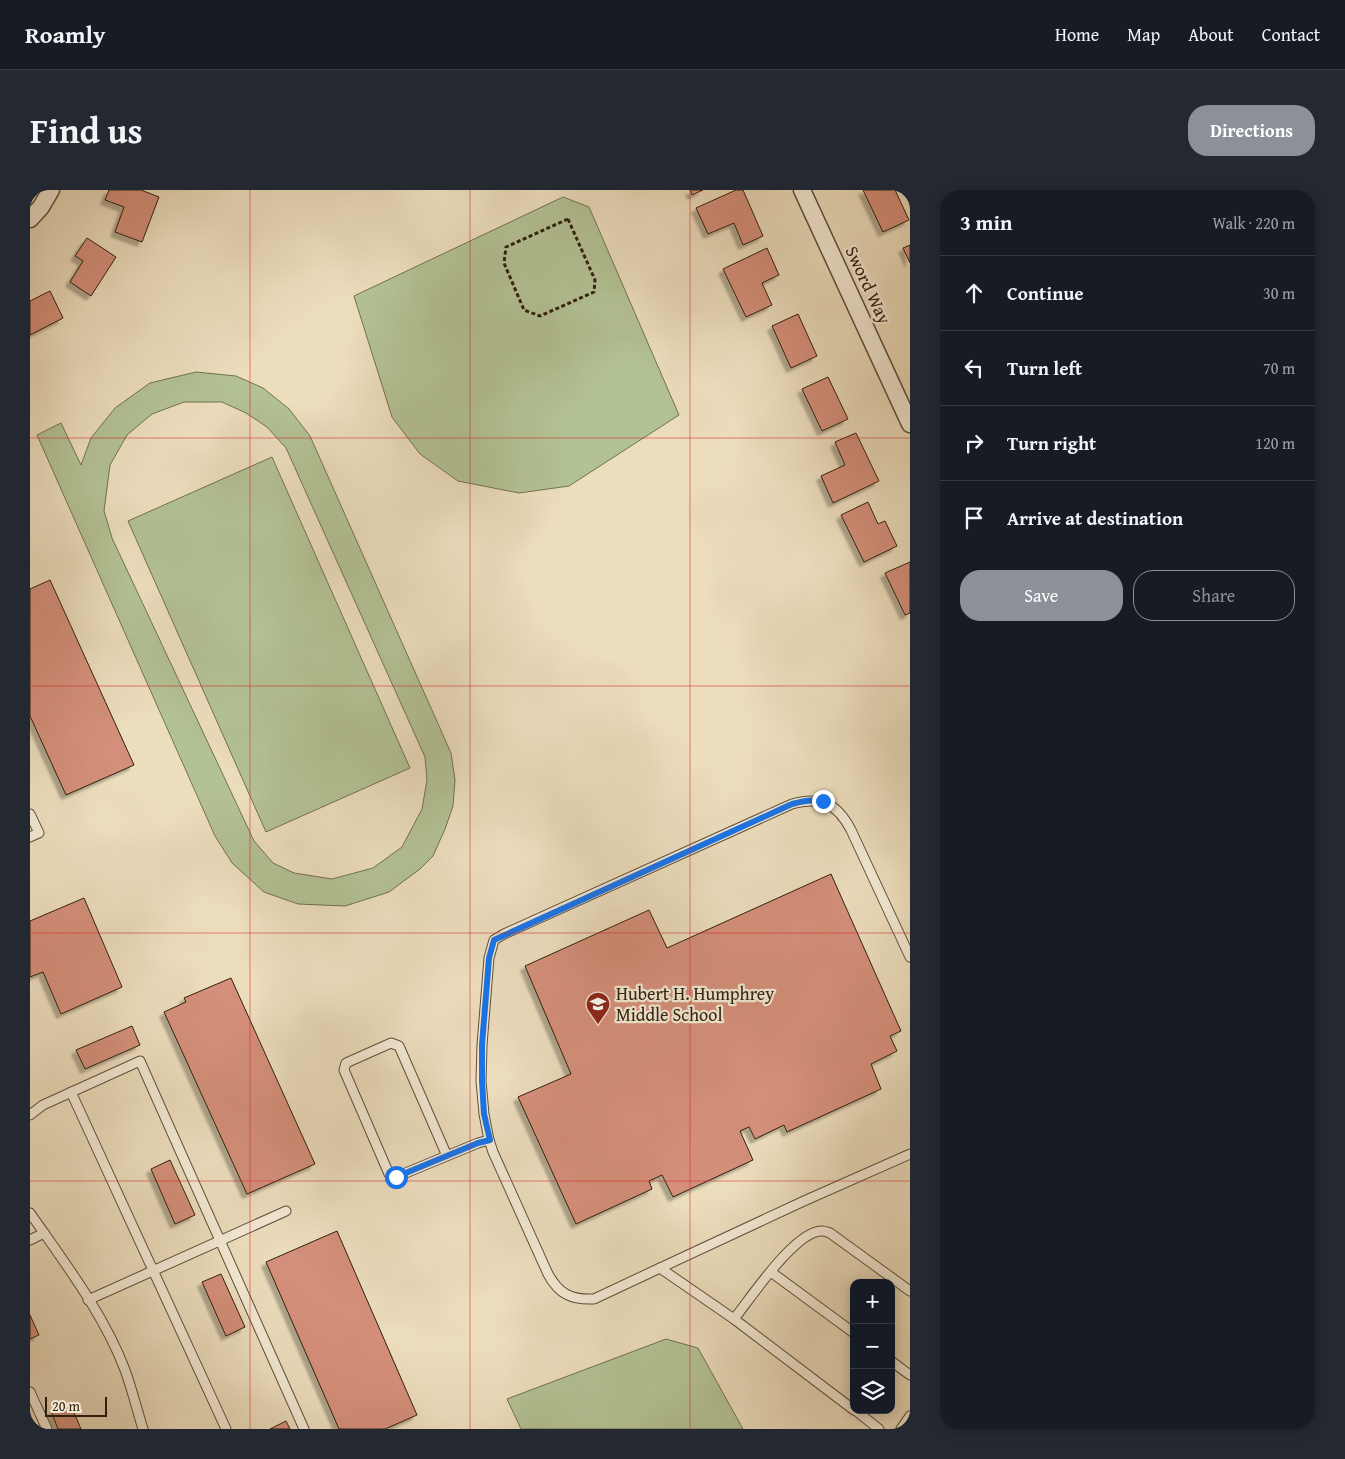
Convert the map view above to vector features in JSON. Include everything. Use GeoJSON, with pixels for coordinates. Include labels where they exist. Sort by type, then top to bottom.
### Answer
{"type":"FeatureCollection","features":[{"type":"Feature","properties":{"kind":"street"},"geometry":{"type":"LineString","coordinates":[[30,219],[41,208],[51,190]]}},
{"type":"Feature","properties":{"kind":"street","name":"Sword Way"},"geometry":{"type":"LineString","coordinates":[[802,190],[910,424]]}},
{"type":"Feature","properties":{"kind":"lane"},"geometry":{"type":"LineString","coordinates":[[910,957],[842,815],[831,805],[823,801],[804,801],[792,804],[494,940],[489,958],[482,1045],[484,1114],[493,1152],[553,1284],[562,1292],[583,1300],[594,1299],[910,1154]]}},
{"type":"Feature","properties":{"kind":"lane"},"geometry":{"type":"LineString","coordinates":[[30,814],[39,833],[30,837]]}},
{"type":"Feature","properties":{"kind":"lane"},"geometry":{"type":"LineString","coordinates":[[447,1156],[399,1046],[391,1043],[346,1063],[344,1070],[389,1174],[396,1177],[447,1156],[478,1143],[490,1140]]}},
{"type":"Feature","properties":{"kind":"lane"},"geometry":{"type":"LineString","coordinates":[[30,1115],[43,1105],[140,1061],[304,1429]]}},
{"type":"Feature","properties":{"kind":"lane"},"geometry":{"type":"LineString","coordinates":[[71,1092],[226,1429]]}},
{"type":"Feature","properties":{"kind":"lane"},"geometry":{"type":"LineString","coordinates":[[88,1300],[286,1211]]}},
{"type":"Feature","properties":{"kind":"lane"},"geometry":{"type":"LineString","coordinates":[[30,1213],[70,1269],[103,1324],[125,1370],[143,1429]]}},
{"type":"Feature","properties":{"kind":"lane"},"geometry":{"type":"LineString","coordinates":[[734,1319],[788,1250],[802,1238],[822,1230],[830,1233],[910,1291]]}},
{"type":"Feature","properties":{"kind":"lane"},"geometry":{"type":"LineString","coordinates":[[30,1240],[44,1233]]}},
{"type":"Feature","properties":{"kind":"lane"},"geometry":{"type":"LineString","coordinates":[[660,1268],[734,1319],[850,1407]]}},
{"type":"Feature","properties":{"kind":"lane"},"geometry":{"type":"LineString","coordinates":[[771,1272],[850,1330]]}},
{"type":"Feature","properties":{"kind":"lane"},"geometry":{"type":"LineString","coordinates":[[895,1364],[910,1375]]}},
{"type":"Feature","properties":{"kind":"lane"},"geometry":{"type":"LineString","coordinates":[[30,1392],[47,1429]]}},
{"type":"Feature","properties":{"kind":"lane"},"geometry":{"type":"LineString","coordinates":[[859,1414],[879,1429]]}},
{"type":"Feature","properties":{"kind":"lane"},"geometry":{"type":"LineString","coordinates":[[900,1429],[910,1416]]}},
{"type":"Feature","properties":{"kind":"path"},"geometry":{"type":"LineString","coordinates":[[568,219],[595,280],[594,292],[540,316],[524,310],[504,263],[506,247],[568,219]]}},
{"type":"Feature","properties":{"kind":"green space"},"geometry":{"type":"Polygon","coordinates":[[[563,197],[589,207],[679,415],[569,486],[519,493],[458,481],[420,454],[392,417],[354,296],[563,197]]]}},
{"type":"Feature","properties":{"kind":"green space"},"geometry":{"type":"Polygon","coordinates":[[[196,372],[236,376],[263,388],[289,409],[310,436],[451,753],[455,780],[453,806],[433,856],[420,869],[389,892],[345,906],[298,904],[264,892],[232,863],[215,836],[37,435],[61,423],[81,465],[91,438],[115,408],[150,383],[196,372]],[[184,402],[152,414],[127,435],[110,465],[104,511],[112,538],[254,841],[273,863],[294,873],[332,879],[373,868],[402,847],[422,809],[427,780],[425,757],[286,448],[267,427],[246,413],[222,402],[184,402]]]}},
{"type":"Feature","properties":{"kind":"green space"},"geometry":{"type":"Polygon","coordinates":[[[272,457],[410,768],[266,832],[128,521],[272,457]]]}},
{"type":"Feature","properties":{"kind":"green space"},"geometry":{"type":"Polygon","coordinates":[[[666,1339],[698,1348],[743,1429],[521,1429],[507,1399],[666,1339]]]}},
{"type":"Feature","properties":{"kind":"building"},"geometry":{"type":"Polygon","coordinates":[[[109,190],[141,190],[159,197],[142,242],[115,232],[124,207],[105,200],[109,190]]]}},
{"type":"Feature","properties":{"kind":"building"},"geometry":{"type":"Polygon","coordinates":[[[690,190],[703,190],[692,195],[690,190]]]}},
{"type":"Feature","properties":{"kind":"building"},"geometry":{"type":"Polygon","coordinates":[[[736,190],[743,190],[763,236],[743,245],[734,223],[708,234],[696,208],[736,190]]]}},
{"type":"Feature","properties":{"kind":"building"},"geometry":{"type":"Polygon","coordinates":[[[863,190],[895,190],[909,220],[883,232],[863,190]]]}},
{"type":"Feature","properties":{"kind":"building"},"geometry":{"type":"Polygon","coordinates":[[[87,238],[116,257],[91,296],[70,282],[83,261],[75,256],[87,238]]]}},
{"type":"Feature","properties":{"kind":"building"},"geometry":{"type":"Polygon","coordinates":[[[910,245],[910,263],[903,248],[910,245]]]}},
{"type":"Feature","properties":{"kind":"building"},"geometry":{"type":"Polygon","coordinates":[[[767,248],[779,275],[762,283],[772,305],[746,317],[723,269],[767,248]]]}},
{"type":"Feature","properties":{"kind":"building"},"geometry":{"type":"Polygon","coordinates":[[[50,291],[63,318],[30,335],[30,301],[50,291]]]}},
{"type":"Feature","properties":{"kind":"building"},"geometry":{"type":"Polygon","coordinates":[[[798,314],[817,356],[791,368],[772,326],[798,314]]]}},
{"type":"Feature","properties":{"kind":"building"},"geometry":{"type":"Polygon","coordinates":[[[828,377],[848,419],[822,431],[802,389],[828,377]]]}},
{"type":"Feature","properties":{"kind":"building"},"geometry":{"type":"Polygon","coordinates":[[[856,433],[879,481],[833,503],[821,476],[845,465],[835,442],[856,433]]]}},
{"type":"Feature","properties":{"kind":"building"},"geometry":{"type":"Polygon","coordinates":[[[868,502],[878,524],[885,521],[897,546],[864,562],[841,515],[868,502]]]}},
{"type":"Feature","properties":{"kind":"building"},"geometry":{"type":"Polygon","coordinates":[[[910,562],[910,613],[905,615],[885,573],[910,562]]]}},
{"type":"Feature","properties":{"kind":"building"},"geometry":{"type":"Polygon","coordinates":[[[50,580],[134,765],[66,795],[30,716],[30,589],[50,580]]]}},
{"type":"Feature","properties":{"kind":"building"},"geometry":{"type":"Polygon","coordinates":[[[831,874],[901,1031],[890,1036],[897,1051],[871,1064],[881,1089],[787,1132],[784,1125],[755,1139],[749,1127],[740,1131],[753,1160],[673,1197],[662,1175],[649,1181],[652,1189],[576,1224],[518,1097],[571,1074],[525,966],[649,910],[667,948],[831,874]]]}},
{"type":"Feature","properties":{"kind":"building"},"geometry":{"type":"Polygon","coordinates":[[[84,898],[122,987],[61,1014],[43,972],[30,977],[30,921],[84,898]]]}},
{"type":"Feature","properties":{"kind":"building"},"geometry":{"type":"Polygon","coordinates":[[[231,978],[315,1164],[247,1194],[164,1012],[186,1002],[184,998],[231,978]]]}},
{"type":"Feature","properties":{"kind":"building"},"geometry":{"type":"Polygon","coordinates":[[[132,1026],[140,1045],[85,1069],[76,1050],[132,1026]]]}},
{"type":"Feature","properties":{"kind":"building"},"geometry":{"type":"Polygon","coordinates":[[[170,1160],[195,1215],[175,1224],[151,1169],[170,1160]]]}},
{"type":"Feature","properties":{"kind":"building"},"geometry":{"type":"Polygon","coordinates":[[[337,1231],[417,1415],[385,1429],[339,1429],[266,1262],[337,1231]]]}},
{"type":"Feature","properties":{"kind":"building"},"geometry":{"type":"Polygon","coordinates":[[[221,1274],[245,1327],[226,1336],[202,1282],[221,1274]]]}},
{"type":"Feature","properties":{"kind":"building"},"geometry":{"type":"Polygon","coordinates":[[[30,1315],[39,1335],[30,1339],[30,1315]]]}},
{"type":"Feature","properties":{"kind":"building"},"geometry":{"type":"Polygon","coordinates":[[[70,1403],[81,1429],[58,1429],[51,1411],[70,1403]]]}},
{"type":"Feature","properties":{"kind":"building"},"geometry":{"type":"Polygon","coordinates":[[[286,1421],[290,1429],[270,1429],[286,1421]]]}},
{"type":"Feature","properties":{"kind":"place","name":"Hubert H. Humphrey Middle School"},"geometry":{"type":"Point","coordinates":[598,1025]}},
{"type":"Feature","properties":{"kind":"route"},"geometry":{"type":"LineString","coordinates":[[396,1177],[478,1143],[490,1140],[484,1114],[482,1045],[489,958],[494,940],[792,804],[804,801],[823,801]]}}]}
